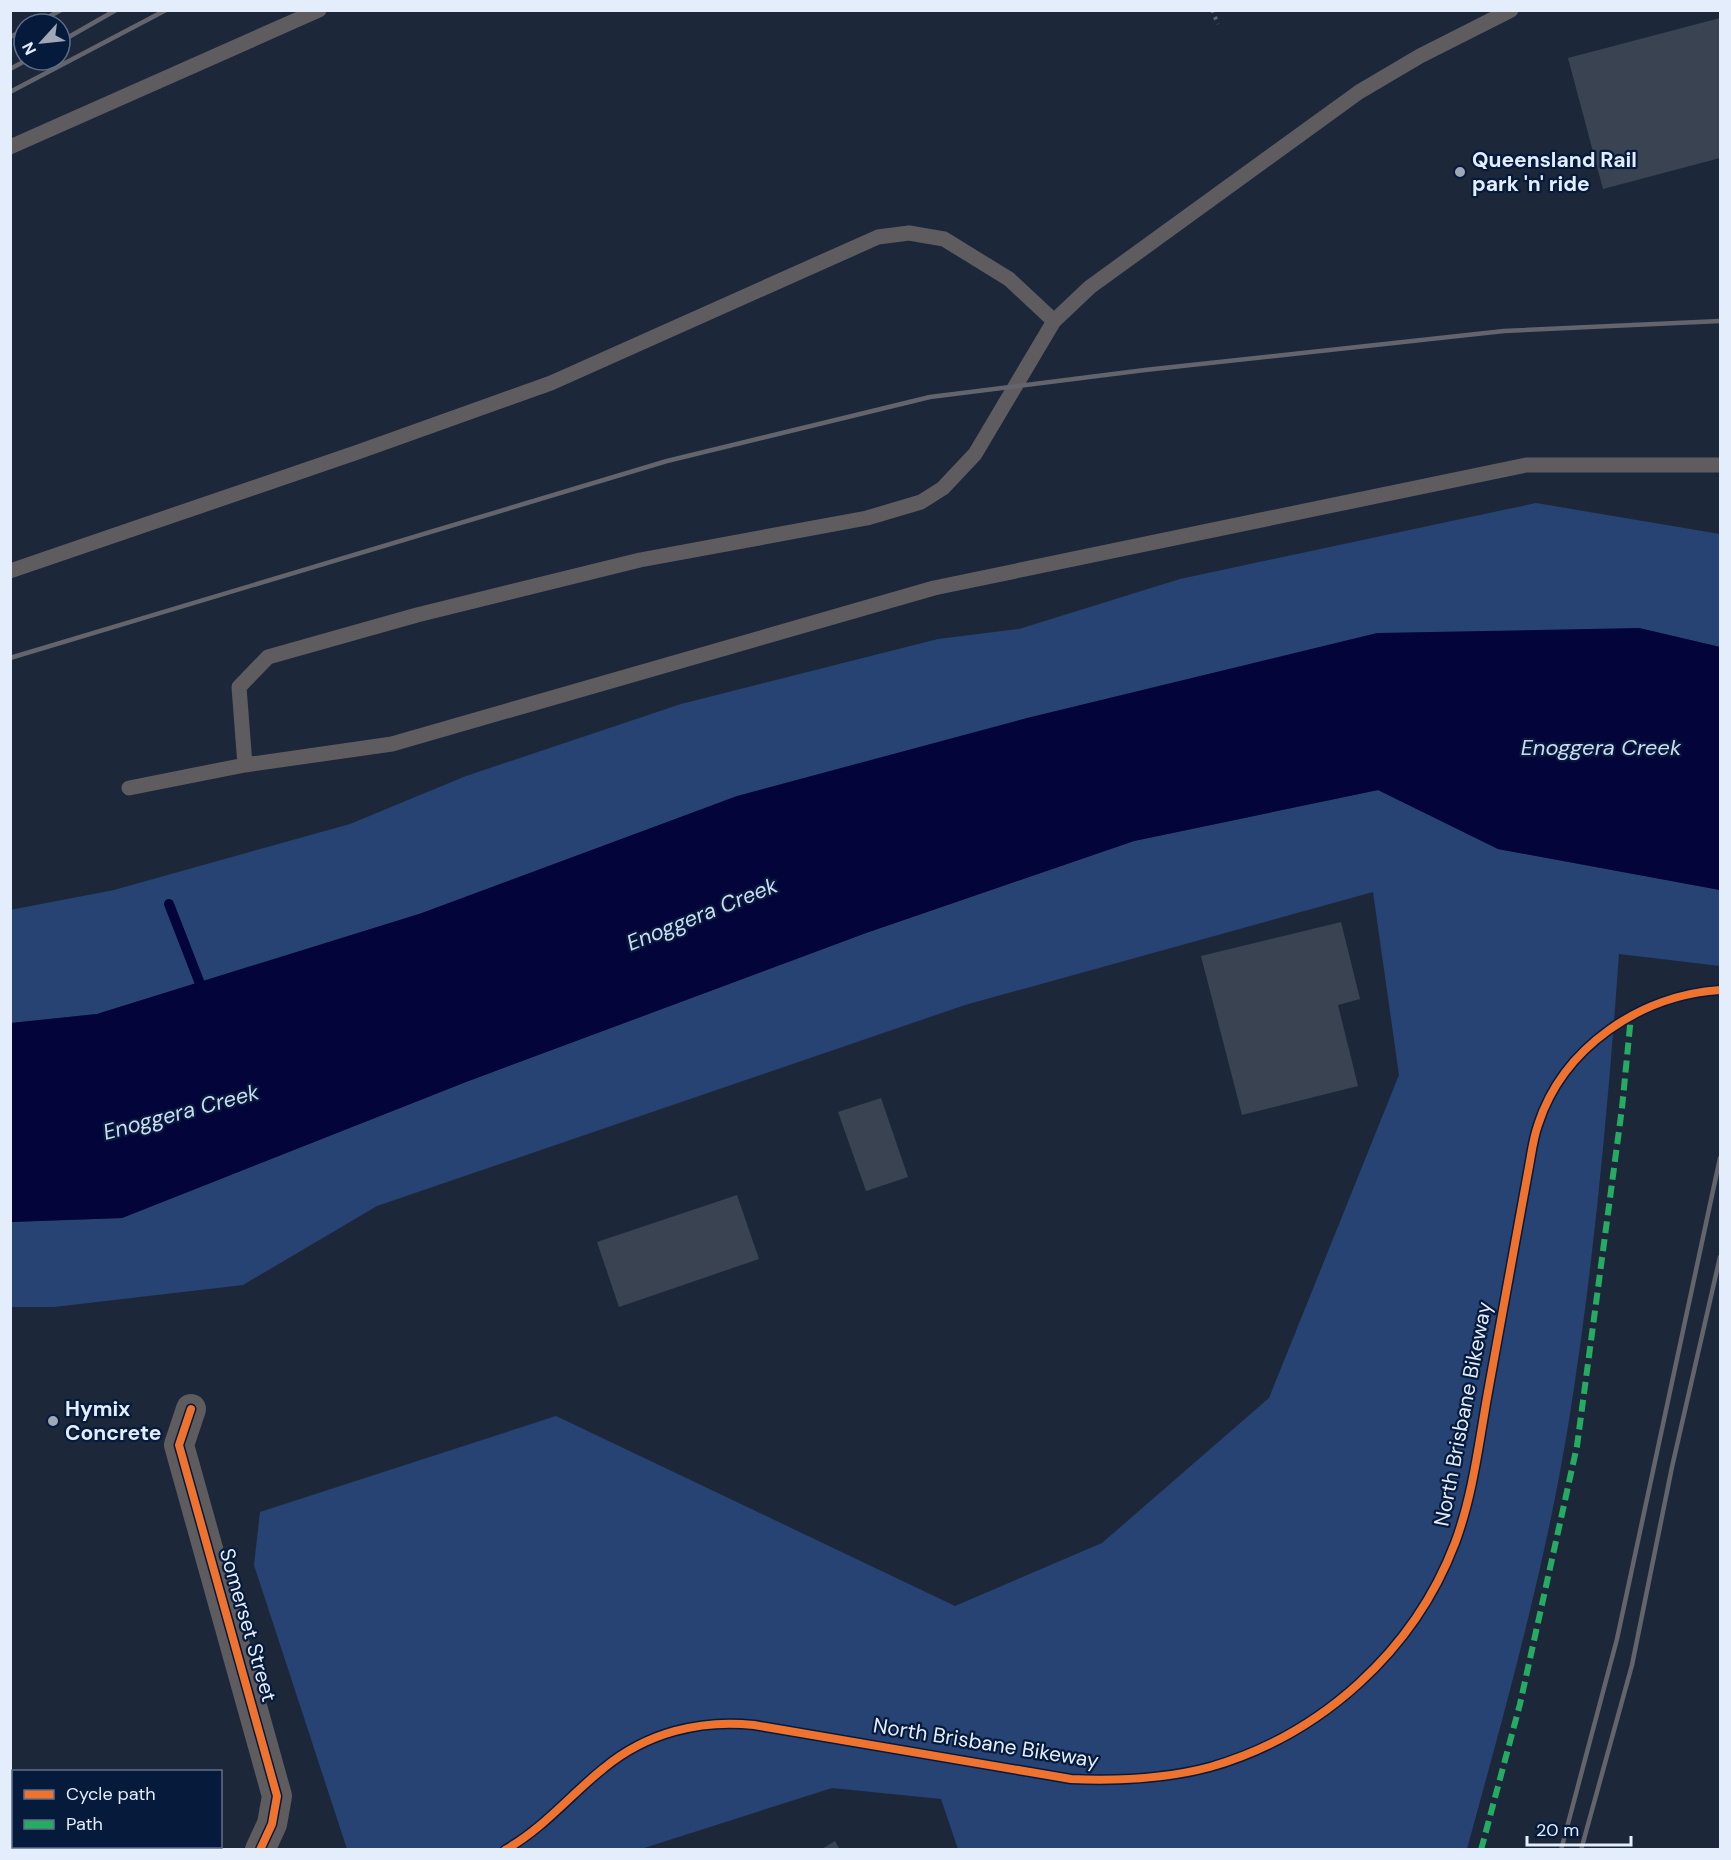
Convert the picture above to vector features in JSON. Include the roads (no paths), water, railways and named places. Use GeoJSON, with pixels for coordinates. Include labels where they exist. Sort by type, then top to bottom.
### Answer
{"type":"FeatureCollection","features":[{"type":"Feature","properties":{"kind":"street","name":"Somerset Street"},"geometry":{"type":"LineString","coordinates":[[191,1409],[179,1445],[277,1796],[272,1824],[260,1850]]}},
{"type":"Feature","properties":{"kind":"lane"},"geometry":{"type":"LineString","coordinates":[[10,147],[318,10]]}},
{"type":"Feature","properties":{"kind":"lane"},"geometry":{"type":"LineString","coordinates":[[245,765],[239,687],[268,657],[417,615],[640,560],[867,518],[921,502],[944,488],[975,454],[1054,321],[1090,288],[1359,92],[1420,56],[1511,10]]}},
{"type":"Feature","properties":{"kind":"lane"},"geometry":{"type":"LineString","coordinates":[[10,571],[358,452],[551,383],[878,237],[909,233],[944,239],[1010,279],[1054,321]]}},
{"type":"Feature","properties":{"kind":"lane"},"geometry":{"type":"LineString","coordinates":[[129,788],[245,765],[392,744],[934,588],[1526,465],[1720,465]]}},
{"type":"Feature","properties":{"kind":"water","name":"Enoggera Creek"},"geometry":{"type":"Polygon","coordinates":[[[1639,628],[1720,647],[1720,890],[1498,849],[1378,790],[1134,841],[866,933],[466,1082],[122,1218],[11,1222],[11,1023],[97,1014],[419,914],[737,796],[1027,718],[1377,633],[1639,628]]]}},
{"type":"Feature","properties":{"kind":"waterway"},"geometry":{"type":"LineString","coordinates":[[169,904],[204,994]]}},
{"type":"Feature","properties":{"kind":"railway"},"geometry":{"type":"LineString","coordinates":[[57,12],[61,10]]}},
{"type":"Feature","properties":{"kind":"railway"},"geometry":{"type":"LineString","coordinates":[[72,35],[116,10]]}},
{"type":"Feature","properties":{"kind":"railway"},"geometry":{"type":"LineString","coordinates":[[10,92],[166,10]]}},
{"type":"Feature","properties":{"kind":"railway"},"geometry":{"type":"LineString","coordinates":[[10,658],[667,461],[930,397],[1145,370],[1504,331],[1720,321]]}},
{"type":"Feature","properties":{"kind":"railway"},"geometry":{"type":"LineString","coordinates":[[1561,1850],[1617,1639],[1720,1158]]}},
{"type":"Feature","properties":{"kind":"railway"},"geometry":{"type":"LineString","coordinates":[[1581,1850],[1632,1665],[1672,1467],[1720,1257]]}},
{"type":"Feature","properties":{"kind":"place","name":"Queensland Rail park 'n' ride"},"geometry":{"type":"Point","coordinates":[1460,172]}},
{"type":"Feature","properties":{"kind":"place","name":"Hymix Concrete"},"geometry":{"type":"Point","coordinates":[53,1421]}}]}
